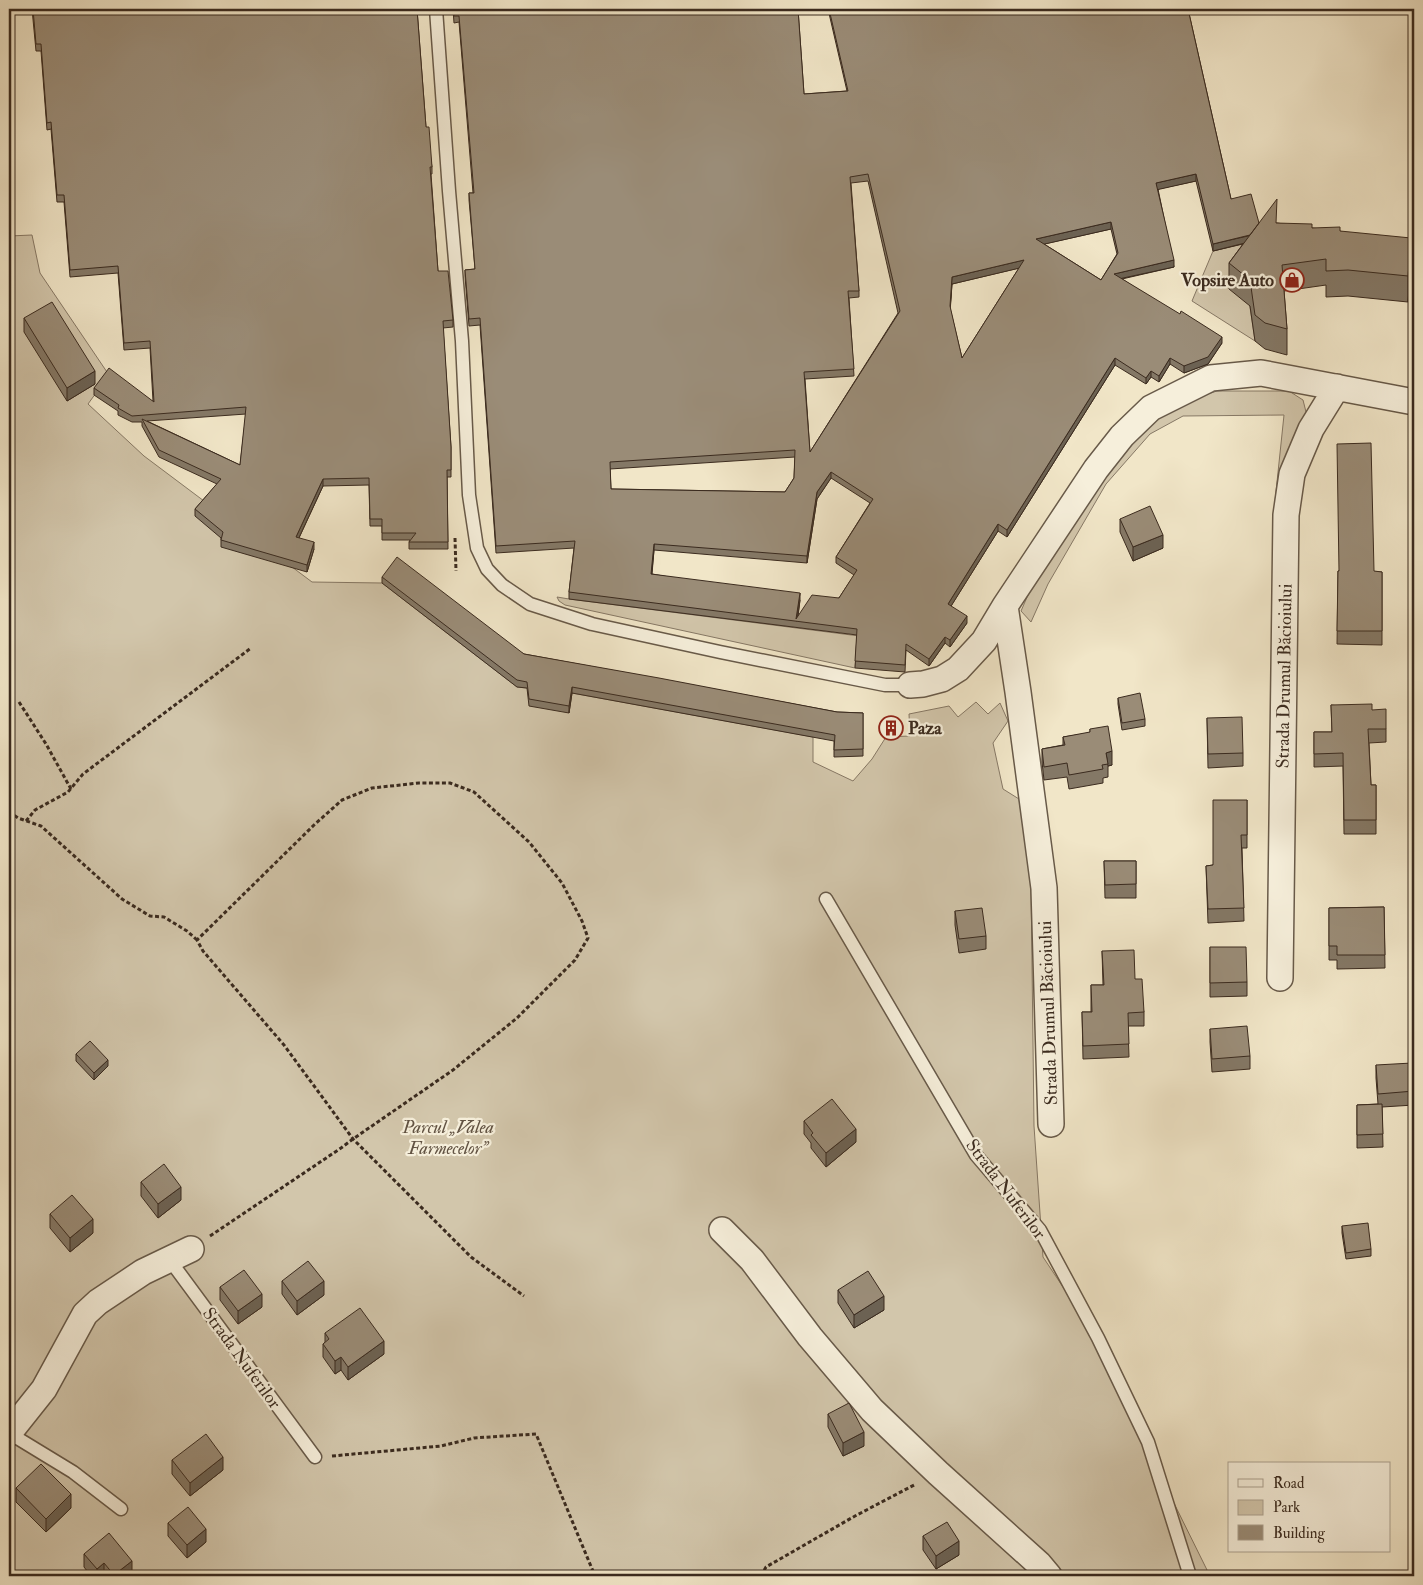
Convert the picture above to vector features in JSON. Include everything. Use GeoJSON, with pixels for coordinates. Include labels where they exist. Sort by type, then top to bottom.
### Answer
{"type":"FeatureCollection","features":[{"type":"Feature","properties":{"kind":"street"},"geometry":{"type":"LineString","coordinates":[[910,685],[942,679],[958,669],[984,641],[1005,606],[1096,469],[1122,436],[1152,408],[1211,378],[1261,373],[1414,402]]}},
{"type":"Feature","properties":{"kind":"street","name":"Strada Drumul Băcioiului"},"geometry":{"type":"LineString","coordinates":[[1280,978],[1286,515],[1292,474],[1311,429],[1337,386]]}},
{"type":"Feature","properties":{"kind":"street","name":"Strada Drumul Băcioiului"},"geometry":{"type":"LineString","coordinates":[[1005,606],[1044,888],[1051,1124]]}},
{"type":"Feature","properties":{"kind":"street"},"geometry":{"type":"LineString","coordinates":[[722,1230],[752,1260],[810,1337],[872,1410],[938,1473],[1039,1564],[1049,1576]]}},
{"type":"Feature","properties":{"kind":"street"},"geometry":{"type":"LineString","coordinates":[[9,1433],[44,1388],[86,1314],[98,1302],[143,1272],[180,1254]]}},
{"type":"Feature","properties":{"kind":"lane"},"geometry":{"type":"LineString","coordinates":[[436,9],[462,341],[469,494],[477,548],[487,569],[502,585],[530,604],[592,624],[885,685],[910,685]]}},
{"type":"Feature","properties":{"kind":"lane","name":"Strada Nuferilor"},"geometry":{"type":"LineString","coordinates":[[826,899],[976,1154],[1040,1230],[1098,1338],[1148,1442],[1190,1576]]}},
{"type":"Feature","properties":{"kind":"lane","name":"Strada Nuferilor"},"geometry":{"type":"LineString","coordinates":[[180,1254],[315,1457]]}},
{"type":"Feature","properties":{"kind":"lane"},"geometry":{"type":"LineString","coordinates":[[9,1433],[73,1472],[121,1509]]}},
{"type":"Feature","properties":{"kind":"path"},"geometry":{"type":"LineString","coordinates":[[26,821],[35,810],[68,792],[83,774],[251,648]]}},
{"type":"Feature","properties":{"kind":"path"},"geometry":{"type":"LineString","coordinates":[[19,702],[46,744],[70,789]]}},
{"type":"Feature","properties":{"kind":"path"},"geometry":{"type":"LineString","coordinates":[[180,1254],[453,1070],[517,1018],[575,960],[588,938],[582,921],[562,883],[529,842],[474,792],[450,783],[418,783],[372,788],[342,800],[197,940]]}},
{"type":"Feature","properties":{"kind":"path"},"geometry":{"type":"LineString","coordinates":[[9,812],[18,818],[41,826],[122,898],[150,916],[164,917],[187,931],[197,940],[203,951],[284,1045],[353,1139],[472,1257],[524,1296]]}},
{"type":"Feature","properties":{"kind":"path"},"geometry":{"type":"LineString","coordinates":[[315,1457],[441,1446],[474,1438],[536,1434],[596,1576]]}},
{"type":"Feature","properties":{"kind":"path"},"geometry":{"type":"LineString","coordinates":[[761,1576],[766,1567],[855,1516],[938,1473]]}},
{"type":"Feature","properties":{"kind":"green space","name":"Parcul „Valea Farmecelor”"},"geometry":{"type":"Polygon","coordinates":[[[32,235],[40,273],[109,375],[88,404],[144,456],[312,582],[382,583],[517,687],[572,693],[813,737],[813,762],[853,781],[872,759],[886,737],[910,736],[909,714],[949,706],[958,717],[976,702],[988,714],[1000,703],[1008,721],[993,743],[1003,789],[1019,799],[1031,881],[1034,1126],[1043,1257],[1079,1311],[1210,1576],[9,1576],[9,236],[32,235]]]}},
{"type":"Feature","properties":{"kind":"green space"},"geometry":{"type":"Polygon","coordinates":[[[1261,239],[1244,267],[1255,341],[1192,301],[1213,251],[1261,239]]]}},
{"type":"Feature","properties":{"kind":"green space"},"geometry":{"type":"Polygon","coordinates":[[[1217,391],[1289,391],[1303,400],[1306,412],[1305,425],[1275,501],[1284,415],[1183,416],[1150,434],[1106,484],[1048,584],[1031,622],[1021,611],[1038,572],[1110,466],[1137,434],[1164,412],[1192,399],[1217,391]]]}},
{"type":"Feature","properties":{"kind":"green space"},"geometry":{"type":"Polygon","coordinates":[[[557,597],[906,642],[857,646],[855,668],[565,605],[557,597]]]}},
{"type":"Feature","properties":{"kind":"building"},"geometry":{"type":"Polygon","coordinates":[[[33,9],[417,9],[426,127],[429,127],[438,271],[448,271],[453,320],[443,321],[451,447],[451,470],[447,470],[448,542],[409,542],[416,533],[382,533],[382,519],[370,519],[369,478],[323,479],[296,537],[314,542],[307,565],[221,540],[223,532],[195,509],[221,479],[159,450],[142,419],[240,465],[246,407],[132,416],[118,408],[119,405],[94,388],[109,368],[154,402],[150,341],[124,343],[118,266],[70,270],[64,195],[57,195],[51,122],[47,123],[41,44],[36,44],[33,9]]]}},
{"type":"Feature","properties":{"kind":"building"},"geometry":{"type":"Polygon","coordinates":[[[453,9],[798,9],[804,94],[848,91],[829,9],[1188,9],[1231,199],[1251,194],[1259,223],[1250,235],[1213,244],[1196,174],[1156,183],[1174,260],[1114,274],[1180,314],[1181,311],[1222,337],[1208,357],[1184,366],[1170,358],[1159,376],[1151,371],[1146,378],[1115,358],[1007,530],[998,524],[948,604],[967,616],[950,640],[945,637],[929,659],[906,644],[905,665],[855,661],[857,629],[569,592],[575,541],[496,546],[480,318],[469,319],[465,270],[475,269],[469,193],[474,193],[459,16],[454,16],[453,9]],[[868,174],[850,177],[859,291],[848,291],[854,369],[804,372],[810,452],[900,311],[868,174]],[[1111,222],[1036,239],[1101,280],[1118,253],[1111,222]],[[1024,260],[952,277],[950,306],[962,358],[1024,260]],[[795,450],[610,462],[611,489],[785,492],[794,478],[795,450]],[[831,472],[817,492],[807,556],[654,544],[651,574],[800,593],[796,619],[812,595],[839,598],[857,570],[836,557],[873,499],[831,472]]]}},
{"type":"Feature","properties":{"kind":"building"},"geometry":{"type":"Polygon","coordinates":[[[1277,199],[1276,223],[1312,224],[1312,228],[1340,227],[1340,231],[1411,238],[1408,276],[1348,270],[1326,271],[1326,259],[1282,265],[1287,329],[1265,323],[1255,315],[1250,280],[1229,263],[1277,199]]]}},
{"type":"Feature","properties":{"kind":"building"},"geometry":{"type":"Polygon","coordinates":[[[52,302],[95,371],[67,388],[24,318],[52,302]]]}},
{"type":"Feature","properties":{"kind":"building"},"geometry":{"type":"Polygon","coordinates":[[[1371,443],[1374,571],[1382,572],[1382,631],[1337,631],[1339,571],[1337,444],[1371,443]]]}},
{"type":"Feature","properties":{"kind":"building"},"geometry":{"type":"Polygon","coordinates":[[[1150,506],[1163,535],[1133,547],[1120,519],[1150,506]]]}},
{"type":"Feature","properties":{"kind":"building"},"geometry":{"type":"Polygon","coordinates":[[[397,557],[524,654],[837,712],[863,713],[863,749],[834,750],[835,735],[572,687],[569,706],[529,699],[527,682],[517,680],[382,577],[397,557]]]}},
{"type":"Feature","properties":{"kind":"building"},"geometry":{"type":"Polygon","coordinates":[[[1140,693],[1145,719],[1122,723],[1118,698],[1140,693]]]}},
{"type":"Feature","properties":{"kind":"building"},"geometry":{"type":"Polygon","coordinates":[[[1372,704],[1372,710],[1386,709],[1386,729],[1368,729],[1371,785],[1376,785],[1376,820],[1344,820],[1343,753],[1314,754],[1314,732],[1332,732],[1331,705],[1372,704]]]}},
{"type":"Feature","properties":{"kind":"building"},"geometry":{"type":"Polygon","coordinates":[[[1242,717],[1243,753],[1208,754],[1207,718],[1242,717]]]}},
{"type":"Feature","properties":{"kind":"building"},"geometry":{"type":"Polygon","coordinates":[[[1108,726],[1112,751],[1106,753],[1108,764],[1102,765],[1103,769],[1069,775],[1067,763],[1044,767],[1042,749],[1065,745],[1063,737],[1090,732],[1090,729],[1108,726]]]}},
{"type":"Feature","properties":{"kind":"building"},"geometry":{"type":"Polygon","coordinates":[[[1213,800],[1247,800],[1247,835],[1241,835],[1244,908],[1208,909],[1206,866],[1213,865],[1213,800]]]}},
{"type":"Feature","properties":{"kind":"building"},"geometry":{"type":"Polygon","coordinates":[[[1104,861],[1136,861],[1136,884],[1105,885],[1104,861]]]}},
{"type":"Feature","properties":{"kind":"building"},"geometry":{"type":"Polygon","coordinates":[[[1384,907],[1385,955],[1337,955],[1337,946],[1329,946],[1329,908],[1384,907]]]}},
{"type":"Feature","properties":{"kind":"building"},"geometry":{"type":"Polygon","coordinates":[[[982,908],[986,936],[959,939],[955,911],[982,908]]]}},
{"type":"Feature","properties":{"kind":"building"},"geometry":{"type":"Polygon","coordinates":[[[1210,947],[1246,947],[1247,982],[1210,983],[1210,947]]]}},
{"type":"Feature","properties":{"kind":"building"},"geometry":{"type":"Polygon","coordinates":[[[1134,950],[1135,979],[1142,979],[1144,1012],[1128,1013],[1129,1044],[1083,1046],[1082,1012],[1092,1012],[1091,985],[1104,985],[1102,951],[1134,950]]]}},
{"type":"Feature","properties":{"kind":"building"},"geometry":{"type":"Polygon","coordinates":[[[1247,1026],[1250,1056],[1212,1059],[1210,1029],[1247,1026]]]}},
{"type":"Feature","properties":{"kind":"building"},"geometry":{"type":"Polygon","coordinates":[[[90,1041],[108,1060],[94,1073],[76,1054],[90,1041]]]}},
{"type":"Feature","properties":{"kind":"building"},"geometry":{"type":"Polygon","coordinates":[[[1412,1063],[1414,1091],[1378,1094],[1376,1065],[1412,1063]]]}},
{"type":"Feature","properties":{"kind":"building"},"geometry":{"type":"Polygon","coordinates":[[[832,1099],[856,1129],[826,1153],[811,1135],[813,1133],[804,1121],[832,1099]]]}},
{"type":"Feature","properties":{"kind":"building"},"geometry":{"type":"Polygon","coordinates":[[[1382,1104],[1383,1134],[1357,1135],[1357,1105],[1382,1104]]]}},
{"type":"Feature","properties":{"kind":"building"},"geometry":{"type":"Polygon","coordinates":[[[164,1164],[181,1187],[158,1204],[141,1182],[164,1164]]]}},
{"type":"Feature","properties":{"kind":"building"},"geometry":{"type":"Polygon","coordinates":[[[72,1195],[93,1219],[70,1238],[50,1214],[72,1195]]]}},
{"type":"Feature","properties":{"kind":"building"},"geometry":{"type":"Polygon","coordinates":[[[1368,1223],[1371,1249],[1346,1253],[1342,1226],[1368,1223]]]}},
{"type":"Feature","properties":{"kind":"building"},"geometry":{"type":"Polygon","coordinates":[[[308,1261],[324,1281],[297,1301],[282,1281],[308,1261]]]}},
{"type":"Feature","properties":{"kind":"building"},"geometry":{"type":"Polygon","coordinates":[[[244,1270],[262,1294],[238,1311],[220,1287],[244,1270]]]}},
{"type":"Feature","properties":{"kind":"building"},"geometry":{"type":"Polygon","coordinates":[[[868,1271],[884,1296],[854,1315],[838,1290],[868,1271]]]}},
{"type":"Feature","properties":{"kind":"building"},"geometry":{"type":"Polygon","coordinates":[[[360,1308],[384,1341],[348,1367],[341,1357],[335,1361],[323,1344],[329,1339],[325,1333],[360,1308]]]}},
{"type":"Feature","properties":{"kind":"building"},"geometry":{"type":"Polygon","coordinates":[[[849,1403],[864,1432],[843,1443],[828,1414],[849,1403]]]}},
{"type":"Feature","properties":{"kind":"building"},"geometry":{"type":"Polygon","coordinates":[[[206,1434],[223,1457],[190,1483],[172,1460],[206,1434]]]}},
{"type":"Feature","properties":{"kind":"building"},"geometry":{"type":"Polygon","coordinates":[[[41,1464],[71,1494],[46,1519],[16,1488],[41,1464]]]}},
{"type":"Feature","properties":{"kind":"building"},"geometry":{"type":"Polygon","coordinates":[[[188,1507],[206,1529],[187,1545],[168,1523],[188,1507]]]}},
{"type":"Feature","properties":{"kind":"building"},"geometry":{"type":"Polygon","coordinates":[[[947,1522],[959,1541],[936,1556],[923,1536],[947,1522]]]}},
{"type":"Feature","properties":{"kind":"building"},"geometry":{"type":"Polygon","coordinates":[[[109,1533],[132,1561],[114,1575],[104,1563],[97,1569],[84,1554],[109,1533]]]}},
{"type":"Feature","properties":{"kind":"place","name":"Vopsire Auto"},"geometry":{"type":"Point","coordinates":[1292,280]}},
{"type":"Feature","properties":{"kind":"place","name":"Paza"},"geometry":{"type":"Point","coordinates":[891,728]}}]}
